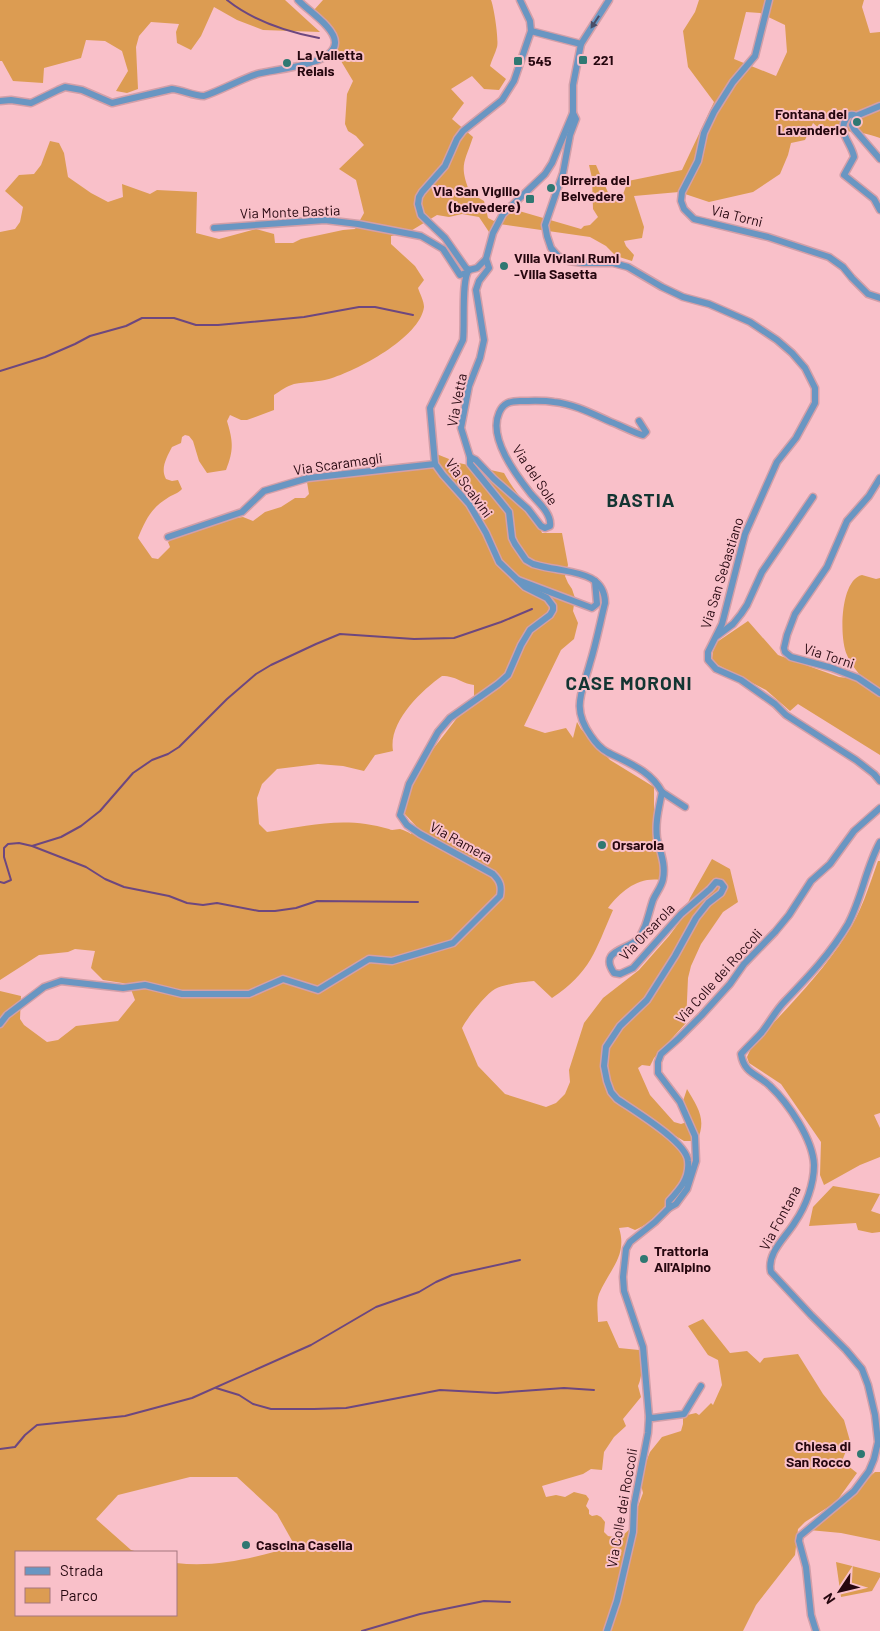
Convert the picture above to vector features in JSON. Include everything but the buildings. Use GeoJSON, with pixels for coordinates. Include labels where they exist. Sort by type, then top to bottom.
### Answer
{"type":"FeatureCollection","features":[{"type":"Feature","properties":{"kind":"street"},"geometry":{"type":"LineString","coordinates":[[0,101],[11,100],[31,103],[65,87],[82,90],[112,103],[172,89],[181,90],[196,96],[204,96],[255,75],[297,68],[328,54],[333,49],[335,43],[334,37],[327,26],[298,0]]}},
{"type":"Feature","properties":{"kind":"street"},"geometry":{"type":"LineString","coordinates":[[520,0],[530,21],[531,30],[519,70],[508,93],[457,138],[445,166],[419,197],[418,204],[421,215],[445,238],[468,271],[477,268],[486,260],[493,233],[503,214],[545,174],[552,163],[573,113],[574,85],[581,44],[609,0]]}},
{"type":"Feature","properties":{"kind":"street","name":"Via Torni"},"geometry":{"type":"LineString","coordinates":[[769,0],[755,56],[733,82],[714,112],[704,133],[698,161],[682,192],[681,200],[684,209],[694,219],[768,237],[829,258],[843,266],[860,288],[868,294],[880,298]]}},
{"type":"Feature","properties":{"kind":"street"},"geometry":{"type":"LineString","coordinates":[[531,30],[581,44]]}},
{"type":"Feature","properties":{"kind":"street"},"geometry":{"type":"LineString","coordinates":[[880,106],[856,116],[853,114],[849,115],[845,120],[843,132],[853,150],[854,157],[844,175],[874,199],[880,210]]}},
{"type":"Feature","properties":{"kind":"street","name":"Via San Sebastiano"},"geometry":{"type":"LineString","coordinates":[[573,113],[576,119],[570,135],[563,173],[545,225],[551,248],[558,256],[569,261],[614,263],[628,267],[662,288],[683,297],[709,304],[750,322],[792,352],[805,368],[815,388],[815,403],[796,438],[777,462],[745,534],[722,624],[708,652],[708,660],[716,669],[741,680],[775,704],[786,715],[867,768],[880,781]]}},
{"type":"Feature","properties":{"kind":"street"},"geometry":{"type":"LineString","coordinates":[[856,116],[852,124],[853,128],[880,159]]}},
{"type":"Feature","properties":{"kind":"street","name":"Via Monte Bastia"},"geometry":{"type":"LineString","coordinates":[[214,228],[325,220],[352,223],[421,236],[444,249],[460,276],[468,271]]}},
{"type":"Feature","properties":{"kind":"street","name":"Via Vetta"},"geometry":{"type":"LineString","coordinates":[[486,260],[489,268],[479,281],[476,290],[484,340],[480,358],[469,386],[461,428],[470,464],[509,512],[512,538],[526,560],[532,564],[588,576],[595,581]]}},
{"type":"Feature","properties":{"kind":"street","name":"Via Scalvini"},"geometry":{"type":"LineString","coordinates":[[468,271],[464,283],[465,329],[463,340],[430,408],[435,464],[469,504],[486,533],[495,556],[517,579],[592,608],[597,604],[595,581]]}},
{"type":"Feature","properties":{"kind":"street","name":"Via del Sole"},"geometry":{"type":"LineString","coordinates":[[470,458],[476,460],[494,480],[528,509],[541,526],[545,528],[550,526],[548,514],[526,488],[499,443],[496,433],[496,420],[499,410],[504,404],[514,401],[553,401],[568,405],[643,435],[646,432],[639,421]]}},
{"type":"Feature","properties":{"kind":"street","name":"Via Scaramagli"},"geometry":{"type":"LineString","coordinates":[[168,538],[242,512],[264,491],[308,478],[435,464]]}},
{"type":"Feature","properties":{"kind":"street","name":"Via Torni"},"geometry":{"type":"LineString","coordinates":[[880,478],[869,496],[848,521],[827,567],[794,614],[784,648],[785,652],[791,656],[858,678],[880,693]]}},
{"type":"Feature","properties":{"kind":"street"},"geometry":{"type":"LineString","coordinates":[[716,637],[733,624],[742,614],[762,572],[813,497]]}},
{"type":"Feature","properties":{"kind":"street","name":"Via Ramera"},"geometry":{"type":"LineString","coordinates":[[0,1024],[6,1015],[44,987],[61,980],[122,988],[145,985],[182,994],[249,994],[283,979],[318,990],[369,959],[392,960],[453,943],[500,896],[502,887],[493,874],[420,834],[407,824],[400,815],[409,784],[438,732],[450,718],[508,675],[530,630],[552,613],[553,606],[548,598],[524,588],[517,579]]}},
{"type":"Feature","properties":{"kind":"street"},"geometry":{"type":"LineString","coordinates":[[595,581],[602,588],[605,603],[583,684],[579,710],[580,718],[583,725],[602,749],[650,776],[662,792],[685,807]]}},
{"type":"Feature","properties":{"kind":"street","name":"Via Orsarola"},"geometry":{"type":"LineString","coordinates":[[662,792],[656,820],[662,855],[663,880],[638,939],[621,947],[611,957],[609,963],[614,973],[620,974],[633,968],[681,914],[710,890],[716,882],[721,883],[724,888],[696,918],[647,1000],[620,1026],[606,1047],[604,1066],[611,1092],[617,1099],[656,1125],[680,1145],[689,1160],[686,1177],[679,1192],[669,1201],[669,1208]]}},
{"type":"Feature","properties":{"kind":"street","name":"Via Colle dei Roccoli"},"geometry":{"type":"LineString","coordinates":[[607,1631],[617,1600],[633,1532],[634,1505],[648,1433],[649,1417],[644,1346],[624,1291],[623,1277],[628,1245],[669,1208],[676,1204],[688,1189],[696,1161],[696,1140],[680,1102],[658,1073],[658,1062],[661,1054],[685,1033],[730,984],[744,964],[775,932],[789,915],[811,881],[830,864],[854,832],[880,808]]}},
{"type":"Feature","properties":{"kind":"street","name":"Via Fontana"},"geometry":{"type":"LineString","coordinates":[[816,1631],[811,1616],[806,1567],[799,1541],[800,1536],[845,1499],[868,1471],[874,1459],[878,1442],[875,1414],[862,1369],[771,1272],[771,1260],[778,1246],[795,1223],[804,1206],[811,1186],[814,1164],[809,1144],[798,1121],[770,1085],[746,1068],[742,1063],[741,1054],[762,1032],[783,1002],[806,980],[847,925],[877,856],[879,844]]}},
{"type":"Feature","properties":{"kind":"street"},"geometry":{"type":"LineString","coordinates":[[649,1417],[684,1414],[701,1386]]}},
{"type":"Feature","properties":{"kind":"green space"},"geometry":{"type":"Polygon","coordinates":[[[0,0],[285,0],[320,32],[263,30],[237,20],[214,7],[201,36],[191,50],[177,43],[176,32],[179,24],[151,22],[139,36],[136,47],[138,89],[127,93],[116,91],[128,71],[122,51],[105,41],[86,40],[81,58],[44,68],[43,83],[13,81],[2,61],[0,61],[0,0]]]}},
{"type":"Feature","properties":{"kind":"green space"},"geometry":{"type":"Polygon","coordinates":[[[323,0],[491,0],[496,24],[497,43],[490,66],[506,79],[499,90],[484,89],[472,76],[451,89],[464,103],[452,119],[473,137],[464,165],[470,193],[484,201],[488,218],[494,221],[505,207],[581,229],[584,226],[590,225],[598,217],[593,209],[592,178],[589,165],[596,165],[610,197],[622,197],[628,181],[682,170],[714,102],[688,67],[683,31],[695,12],[699,0],[864,0],[862,7],[870,33],[880,32],[880,138],[851,132],[823,132],[813,123],[805,140],[791,143],[780,174],[753,192],[709,202],[679,192],[634,196],[644,227],[642,238],[624,241],[634,255],[632,261],[616,256],[606,246],[590,237],[499,224],[493,238],[479,217],[462,214],[449,217],[437,215],[409,232],[391,236],[391,244],[415,266],[424,280],[418,288],[424,307],[420,319],[411,330],[385,352],[355,369],[329,379],[294,384],[284,389],[274,395],[274,410],[247,420],[241,420],[230,415],[227,421],[231,451],[226,470],[207,473],[199,461],[193,441],[189,436],[185,435],[182,437],[181,443],[172,447],[165,463],[164,475],[166,479],[178,480],[182,489],[153,510],[138,538],[152,558],[158,559],[170,547],[168,542],[186,529],[204,523],[243,517],[253,521],[265,512],[281,507],[295,498],[305,498],[309,494],[307,482],[423,466],[428,469],[434,467],[434,453],[459,463],[504,473],[535,517],[542,533],[562,533],[568,565],[565,576],[575,598],[573,611],[578,623],[574,639],[561,650],[524,726],[545,733],[566,728],[573,738],[577,722],[581,729],[610,760],[654,787],[654,819],[664,875],[660,880],[644,881],[631,886],[613,902],[608,908],[613,910],[596,949],[584,970],[552,998],[534,981],[499,987],[481,1001],[462,1028],[478,1066],[505,1094],[546,1107],[556,1103],[565,1094],[570,1082],[569,1070],[584,1023],[603,998],[639,970],[669,936],[681,920],[690,898],[712,859],[730,869],[738,902],[723,912],[701,944],[691,966],[688,978],[686,1023],[654,1058],[650,1066],[642,1065],[638,1068],[650,1095],[674,1122],[681,1124],[687,1122],[683,1101],[687,1089],[700,1114],[700,1133],[697,1141],[684,1141],[672,1134],[686,1158],[681,1182],[665,1207],[650,1221],[635,1230],[628,1227],[619,1228],[621,1247],[619,1255],[598,1297],[598,1322],[607,1321],[619,1348],[639,1350],[641,1377],[638,1386],[641,1397],[623,1419],[626,1426],[614,1437],[604,1452],[602,1470],[591,1469],[583,1474],[542,1486],[546,1497],[556,1495],[565,1497],[574,1492],[586,1495],[589,1499],[586,1506],[589,1514],[601,1517],[605,1522],[604,1532],[608,1536],[620,1538],[633,1526],[634,1517],[643,1493],[641,1485],[650,1452],[662,1437],[681,1431],[683,1416],[696,1413],[699,1415],[711,1403],[713,1405],[722,1385],[718,1360],[708,1355],[688,1326],[703,1319],[730,1353],[747,1351],[760,1363],[764,1358],[798,1354],[823,1394],[844,1420],[850,1441],[842,1461],[857,1473],[836,1502],[805,1522],[798,1529],[795,1555],[756,1605],[743,1631],[0,1631],[0,991],[21,996],[20,1019],[24,1025],[47,1042],[58,1040],[76,1026],[118,1021],[135,1000],[129,984],[103,980],[91,968],[95,951],[75,949],[68,952],[39,955],[0,980],[0,232],[15,229],[20,222],[23,207],[5,191],[19,175],[34,174],[41,165],[50,141],[59,143],[64,153],[68,177],[108,202],[123,197],[122,184],[150,194],[157,190],[197,192],[196,233],[219,239],[256,229],[274,234],[275,243],[293,243],[301,239],[355,229],[364,213],[356,180],[339,169],[364,145],[356,136],[348,131],[345,124],[347,94],[353,81],[341,61],[336,44],[314,10],[323,0]],[[746,12],[734,59],[776,76],[787,52],[785,25],[760,13],[746,12]],[[442,676],[416,699],[401,718],[393,740],[393,751],[375,755],[364,771],[343,766],[318,764],[277,769],[262,784],[257,798],[259,824],[267,832],[343,822],[373,825],[391,830],[400,829],[411,834],[416,826],[403,812],[412,782],[420,766],[474,696],[474,685],[455,678],[442,676]],[[190,1477],[118,1495],[96,1519],[134,1551],[15,1551],[15,1616],[178,1616],[178,1563],[222,1563],[251,1558],[295,1546],[277,1514],[237,1477],[190,1477]]]}},
{"type":"Feature","properties":{"kind":"green space"},"geometry":{"type":"Polygon","coordinates":[[[862,575],[876,579],[880,578],[880,755],[798,704],[790,711],[766,690],[718,665],[712,659],[717,642],[748,621],[778,655],[839,677],[862,678],[852,664],[844,647],[842,624],[845,598],[849,587],[855,579],[862,575]]]}},
{"type":"Feature","properties":{"kind":"green space"},"geometry":{"type":"Polygon","coordinates":[[[878,861],[880,861],[880,1113],[874,1115],[880,1128],[880,1157],[860,1165],[824,1185],[820,1175],[821,1142],[781,1084],[749,1063],[747,1057],[752,1046],[813,979],[836,950],[860,909],[878,861]]]}},
{"type":"Feature","properties":{"kind":"green space"},"geometry":{"type":"Polygon","coordinates":[[[833,1186],[880,1194],[871,1211],[880,1214],[880,1232],[872,1233],[858,1230],[856,1223],[809,1226],[813,1207],[833,1186]]]}},
{"type":"Feature","properties":{"kind":"green space"},"geometry":{"type":"Polygon","coordinates":[[[875,1472],[880,1472],[880,1541],[841,1533],[809,1530],[854,1496],[875,1472]]]}},
{"type":"Feature","properties":{"kind":"green space"},"geometry":{"type":"Polygon","coordinates":[[[836,1562],[880,1573],[880,1577],[872,1591],[841,1597],[836,1562]]]}},
{"type":"Feature","properties":{"kind":"waterway"},"geometry":{"type":"LineString","coordinates":[[227,0],[248,14],[271,24],[319,38]]}},
{"type":"Feature","properties":{"kind":"waterway"},"geometry":{"type":"LineString","coordinates":[[0,371],[45,357],[90,336],[126,326],[142,318],[174,318],[196,325],[218,325],[304,317],[359,307],[375,307],[413,315]]}},
{"type":"Feature","properties":{"kind":"waterway"},"geometry":{"type":"LineString","coordinates":[[32,846],[61,837],[81,826],[100,811],[133,773],[152,760],[168,754],[179,747],[227,699],[256,674],[271,665],[340,634],[414,639],[454,638],[532,609]]}},
{"type":"Feature","properties":{"kind":"waterway"},"geometry":{"type":"LineString","coordinates":[[0,882],[4,883],[11,880],[4,857],[4,848],[8,844],[19,843],[32,846],[86,867],[105,879],[124,887],[169,896],[187,903],[203,905],[217,903],[259,911],[275,911],[296,908],[317,901],[418,902]]}},
{"type":"Feature","properties":{"kind":"waterway"},"geometry":{"type":"LineString","coordinates":[[0,1449],[15,1447],[37,1425],[125,1416],[192,1398],[311,1345],[376,1307],[419,1292],[452,1275],[520,1260]]}},
{"type":"Feature","properties":{"kind":"waterway"},"geometry":{"type":"LineString","coordinates":[[216,1388],[239,1395],[253,1404],[271,1409],[346,1408],[440,1390],[496,1393],[564,1388],[594,1390]]}},
{"type":"Feature","properties":{"kind":"waterway"},"geometry":{"type":"LineString","coordinates":[[362,1631],[420,1614],[484,1601],[510,1602]]}},
{"type":"Feature","properties":{"kind":"place","name":"221"},"geometry":{"type":"Point","coordinates":[583,60]}},
{"type":"Feature","properties":{"kind":"place","name":"545"},"geometry":{"type":"Point","coordinates":[518,61]}},
{"type":"Feature","properties":{"kind":"place","name":"La Valletta Relais"},"geometry":{"type":"Point","coordinates":[287,63]}},
{"type":"Feature","properties":{"kind":"place","name":"Fontana del Lavanderio"},"geometry":{"type":"Point","coordinates":[857,122]}},
{"type":"Feature","properties":{"kind":"place","name":"Birreria del Belvedere"},"geometry":{"type":"Point","coordinates":[551,188]}},
{"type":"Feature","properties":{"kind":"place","name":"Via San Vigilio (belvedere)"},"geometry":{"type":"Point","coordinates":[530,199]}},
{"type":"Feature","properties":{"kind":"place","name":"Villa Viviani Rumi -Villa Sasetta"},"geometry":{"type":"Point","coordinates":[504,266]}},
{"type":"Feature","properties":{"kind":"place","name":"Orsarola"},"geometry":{"type":"Point","coordinates":[602,845]}},
{"type":"Feature","properties":{"kind":"place","name":"Trattoria All'Alpino"},"geometry":{"type":"Point","coordinates":[644,1259]}},
{"type":"Feature","properties":{"kind":"place","name":"Chiesa di San Rocco"},"geometry":{"type":"Point","coordinates":[861,1454]}},
{"type":"Feature","properties":{"kind":"place","name":"Cascina Casella"},"geometry":{"type":"Point","coordinates":[246,1545]}},
{"type":"Feature","properties":{"kind":"district","name":"BASTIA"},"geometry":{"type":"Point","coordinates":[641,500]}},
{"type":"Feature","properties":{"kind":"district","name":"CASE MORONI"},"geometry":{"type":"Point","coordinates":[629,683]}}]}
